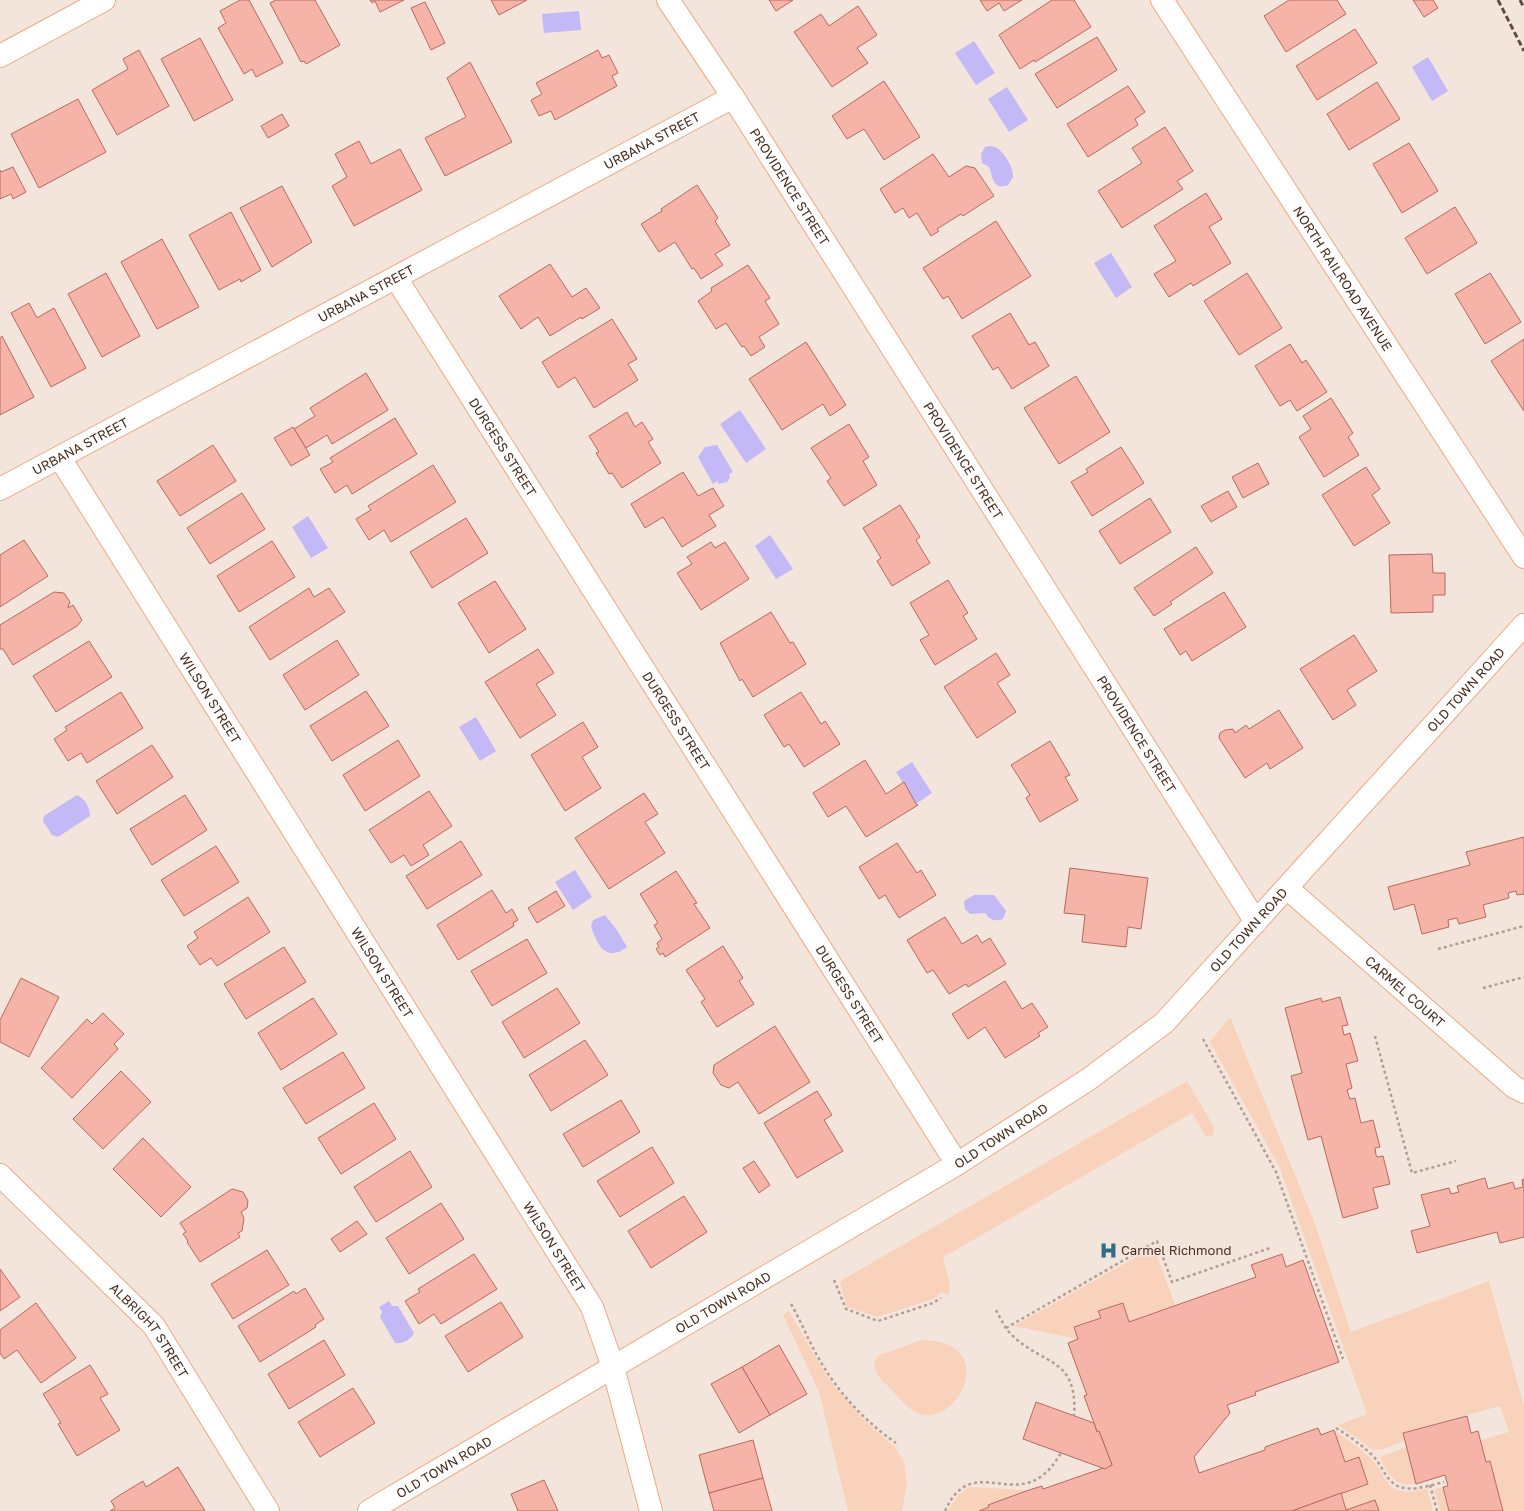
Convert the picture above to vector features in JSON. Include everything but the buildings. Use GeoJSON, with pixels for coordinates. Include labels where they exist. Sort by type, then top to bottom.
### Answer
{"type":"FeatureCollection","features":[{"type":"Feature","properties":{"kind":"street"},"geometry":{"type":"LineString","coordinates":[[0,56],[104,0]]}},
{"type":"Feature","properties":{"kind":"street","name":"PROVIDENCE STREET"},"geometry":{"type":"LineString","coordinates":[[668,0],[733,97],[1256,922]]}},
{"type":"Feature","properties":{"kind":"street","name":"NORTH RAILROAD AVENUE"},"geometry":{"type":"LineString","coordinates":[[1162,0],[1524,557]]}},
{"type":"Feature","properties":{"kind":"street","name":"URBANA STREET"},"geometry":{"type":"LineString","coordinates":[[0,489],[733,97]]}},
{"type":"Feature","properties":{"kind":"street","name":"DURGESS STREET"},"geometry":{"type":"LineString","coordinates":[[396,278],[956,1164]]}},
{"type":"Feature","properties":{"kind":"street","name":"WILSON STREET"},"geometry":{"type":"LineString","coordinates":[[60,458],[592,1307],[613,1367],[651,1511]]}},
{"type":"Feature","properties":{"kind":"street","name":"OLD TOWN ROAD"},"geometry":{"type":"LineString","coordinates":[[369,1511],[956,1164],[1089,1079],[1164,1023],[1524,625]]}},
{"type":"Feature","properties":{"kind":"street","name":"CARMEL COURT"},"geometry":{"type":"LineString","coordinates":[[1287,888],[1514,1087],[1524,1092]]}},
{"type":"Feature","properties":{"kind":"street","name":"ALBRIGHT STREET"},"geometry":{"type":"LineString","coordinates":[[0,1175],[154,1326],[268,1511]]}},
{"type":"Feature","properties":{"kind":"path"},"geometry":{"type":"LineString","coordinates":[[1438,949],[1524,926]]}},
{"type":"Feature","properties":{"kind":"path"},"geometry":{"type":"LineString","coordinates":[[1483,988],[1524,977]]}},
{"type":"Feature","properties":{"kind":"path"},"geometry":{"type":"LineString","coordinates":[[1375,1036],[1412,1173],[1456,1161]]}},
{"type":"Feature","properties":{"kind":"path"},"geometry":{"type":"LineString","coordinates":[[1203,1039],[1276,1172],[1343,1359]]}},
{"type":"Feature","properties":{"kind":"path"},"geometry":{"type":"LineString","coordinates":[[1006,1328],[1157,1240],[1172,1282],[1270,1248]]}},
{"type":"Feature","properties":{"kind":"path"},"geometry":{"type":"LineString","coordinates":[[834,1280],[846,1309],[875,1320],[933,1303],[941,1298]]}},
{"type":"Feature","properties":{"kind":"path"},"geometry":{"type":"LineString","coordinates":[[791,1304],[819,1359],[844,1394],[881,1433],[896,1444]]}},
{"type":"Feature","properties":{"kind":"path"},"geometry":{"type":"LineString","coordinates":[[996,1310],[1006,1328],[1019,1341],[1061,1369],[1071,1385],[1074,1397],[1074,1416]]}},
{"type":"Feature","properties":{"kind":"path"},"geometry":{"type":"LineString","coordinates":[[1336,1428],[1355,1440],[1373,1456],[1393,1484],[1407,1489],[1444,1482]]}},
{"type":"Feature","properties":{"kind":"path"},"geometry":{"type":"LineString","coordinates":[[945,1511],[955,1493],[967,1484],[979,1482],[1020,1484],[1032,1481],[1043,1476],[1053,1466],[1061,1454]]}},
{"type":"Feature","properties":{"kind":"path"},"geometry":{"type":"LineString","coordinates":[[1430,1485],[1437,1511]]}},
{"type":"Feature","properties":{"kind":"shaded area"},"geometry":{"type":"Polygon","coordinates":[[[579,11],[581,30],[544,33],[542,14],[579,11]]]}},
{"type":"Feature","properties":{"kind":"shaded area"},"geometry":{"type":"Polygon","coordinates":[[[974,41],[995,73],[976,85],[955,53],[974,41]]]}},
{"type":"Feature","properties":{"kind":"shaded area"},"geometry":{"type":"Polygon","coordinates":[[[1428,57],[1448,91],[1432,101],[1412,67],[1428,57]]]}},
{"type":"Feature","properties":{"kind":"shaded area"},"geometry":{"type":"Polygon","coordinates":[[[1007,87],[1028,120],[1009,132],[988,99],[1007,87]]]}},
{"type":"Feature","properties":{"kind":"shaded area"},"geometry":{"type":"Polygon","coordinates":[[[990,146],[998,149],[1006,157],[1009,163],[1013,177],[1008,185],[996,185],[989,167],[982,163],[981,154],[985,147],[990,146]]]}},
{"type":"Feature","properties":{"kind":"shaded area"},"geometry":{"type":"Polygon","coordinates":[[[1111,253],[1132,287],[1116,298],[1094,263],[1111,253]]]}},
{"type":"Feature","properties":{"kind":"shaded area"},"geometry":{"type":"Polygon","coordinates":[[[740,410],[766,449],[746,463],[720,424],[740,410]]]}},
{"type":"Feature","properties":{"kind":"shaded area"},"geometry":{"type":"Polygon","coordinates":[[[717,445],[733,472],[729,474],[730,477],[727,482],[719,484],[717,481],[713,484],[698,457],[705,447],[717,445]]]}},
{"type":"Feature","properties":{"kind":"shaded area"},"geometry":{"type":"Polygon","coordinates":[[[308,516],[328,548],[311,558],[292,527],[308,516]]]}},
{"type":"Feature","properties":{"kind":"shaded area"},"geometry":{"type":"Polygon","coordinates":[[[770,535],[793,569],[776,579],[755,546],[770,535]]]}},
{"type":"Feature","properties":{"kind":"shaded area"},"geometry":{"type":"Polygon","coordinates":[[[476,717],[496,751],[480,761],[459,727],[476,717]]]}},
{"type":"Feature","properties":{"kind":"shaded area"},"geometry":{"type":"Polygon","coordinates":[[[912,762],[932,793],[916,804],[896,772],[912,762]]]}},
{"type":"Feature","properties":{"kind":"shaded area"},"geometry":{"type":"Polygon","coordinates":[[[77,795],[86,804],[89,809],[90,816],[58,837],[52,835],[43,821],[44,816],[77,795]]]}},
{"type":"Feature","properties":{"kind":"shaded area"},"geometry":{"type":"Polygon","coordinates":[[[575,870],[592,897],[573,910],[555,882],[575,870]]]}},
{"type":"Feature","properties":{"kind":"shaded area"},"geometry":{"type":"Polygon","coordinates":[[[974,895],[994,895],[1006,911],[1003,919],[993,920],[985,913],[970,914],[965,909],[964,901],[974,895]]]}},
{"type":"Feature","properties":{"kind":"shaded area"},"geometry":{"type":"Polygon","coordinates":[[[605,915],[617,930],[627,947],[620,951],[613,953],[603,950],[593,933],[591,926],[593,920],[605,915]]]}},
{"type":"Feature","properties":{"kind":"shaded area"},"geometry":{"type":"Polygon","coordinates":[[[1230,1017],[1314,1221],[1351,1332],[1489,1281],[1524,1406],[1524,1511],[1503,1511],[1490,1461],[1486,1462],[1481,1440],[1509,1432],[1500,1406],[1403,1433],[1405,1441],[1383,1449],[1373,1450],[1338,1425],[1367,1414],[1279,1166],[1210,1042],[1230,1017]]]}},
{"type":"Feature","properties":{"kind":"shaded area"},"geometry":{"type":"Polygon","coordinates":[[[1187,1081],[1214,1127],[1213,1135],[1208,1137],[1205,1135],[1192,1113],[943,1257],[950,1285],[949,1295],[941,1292],[936,1298],[878,1317],[847,1307],[840,1284],[842,1280],[1187,1081]]]}},
{"type":"Feature","properties":{"kind":"shaded area"},"geometry":{"type":"Polygon","coordinates":[[[1154,1247],[1175,1305],[1129,1322],[1123,1303],[1099,1312],[1101,1318],[1074,1327],[1078,1339],[1014,1326],[1154,1247]]]}},
{"type":"Feature","properties":{"kind":"shaded area"},"geometry":{"type":"Polygon","coordinates":[[[389,1301],[392,1306],[398,1306],[414,1333],[409,1340],[395,1343],[380,1317],[382,1312],[379,1307],[389,1301]]]}},
{"type":"Feature","properties":{"kind":"shaded area"},"geometry":{"type":"Polygon","coordinates":[[[789,1311],[834,1386],[866,1422],[895,1447],[904,1462],[907,1483],[902,1511],[848,1511],[819,1392],[783,1315],[789,1311]]]}},
{"type":"Feature","properties":{"kind":"shaded area"},"geometry":{"type":"Polygon","coordinates":[[[921,1340],[946,1344],[961,1355],[967,1369],[964,1385],[957,1399],[945,1410],[930,1415],[915,1412],[908,1407],[878,1376],[875,1368],[876,1359],[880,1355],[921,1340]]]}},
{"type":"Feature","properties":{"kind":"shaded area"},"geometry":{"type":"Polygon","coordinates":[[[1334,1430],[1369,1457],[1391,1486],[1400,1491],[1406,1492],[1427,1489],[1433,1511],[1379,1511],[1375,1500],[1346,1510],[1341,1493],[1345,1462],[1334,1430]]]}},
{"type":"Feature","properties":{"kind":"shaded area"},"geometry":{"type":"Polygon","coordinates":[[[1407,1447],[1416,1484],[1403,1484],[1393,1479],[1386,1470],[1380,1457],[1407,1447]]]}},
{"type":"Feature","properties":{"kind":"shaded area"},"geometry":{"type":"Polygon","coordinates":[[[969,1487],[1029,1490],[988,1505],[989,1507],[979,1511],[948,1511],[958,1495],[969,1487]]]}},
{"type":"Feature","properties":{"kind":"shaded area"},"geometry":{"type":"Polygon","coordinates":[[[1443,1487],[1449,1511],[1440,1511],[1434,1489],[1443,1487]]]}},
{"type":"Feature","properties":{"kind":"railway"},"geometry":{"type":"LineString","coordinates":[[1498,0],[1524,51]]}},
{"type":"Feature","properties":{"kind":"railway"},"geometry":{"type":"LineString","coordinates":[[1520,0],[1524,8]]}},
{"type":"Feature","properties":{"kind":"place","name":"Carmel Richmond"},"geometry":{"type":"Point","coordinates":[1108,1250]}}]}
